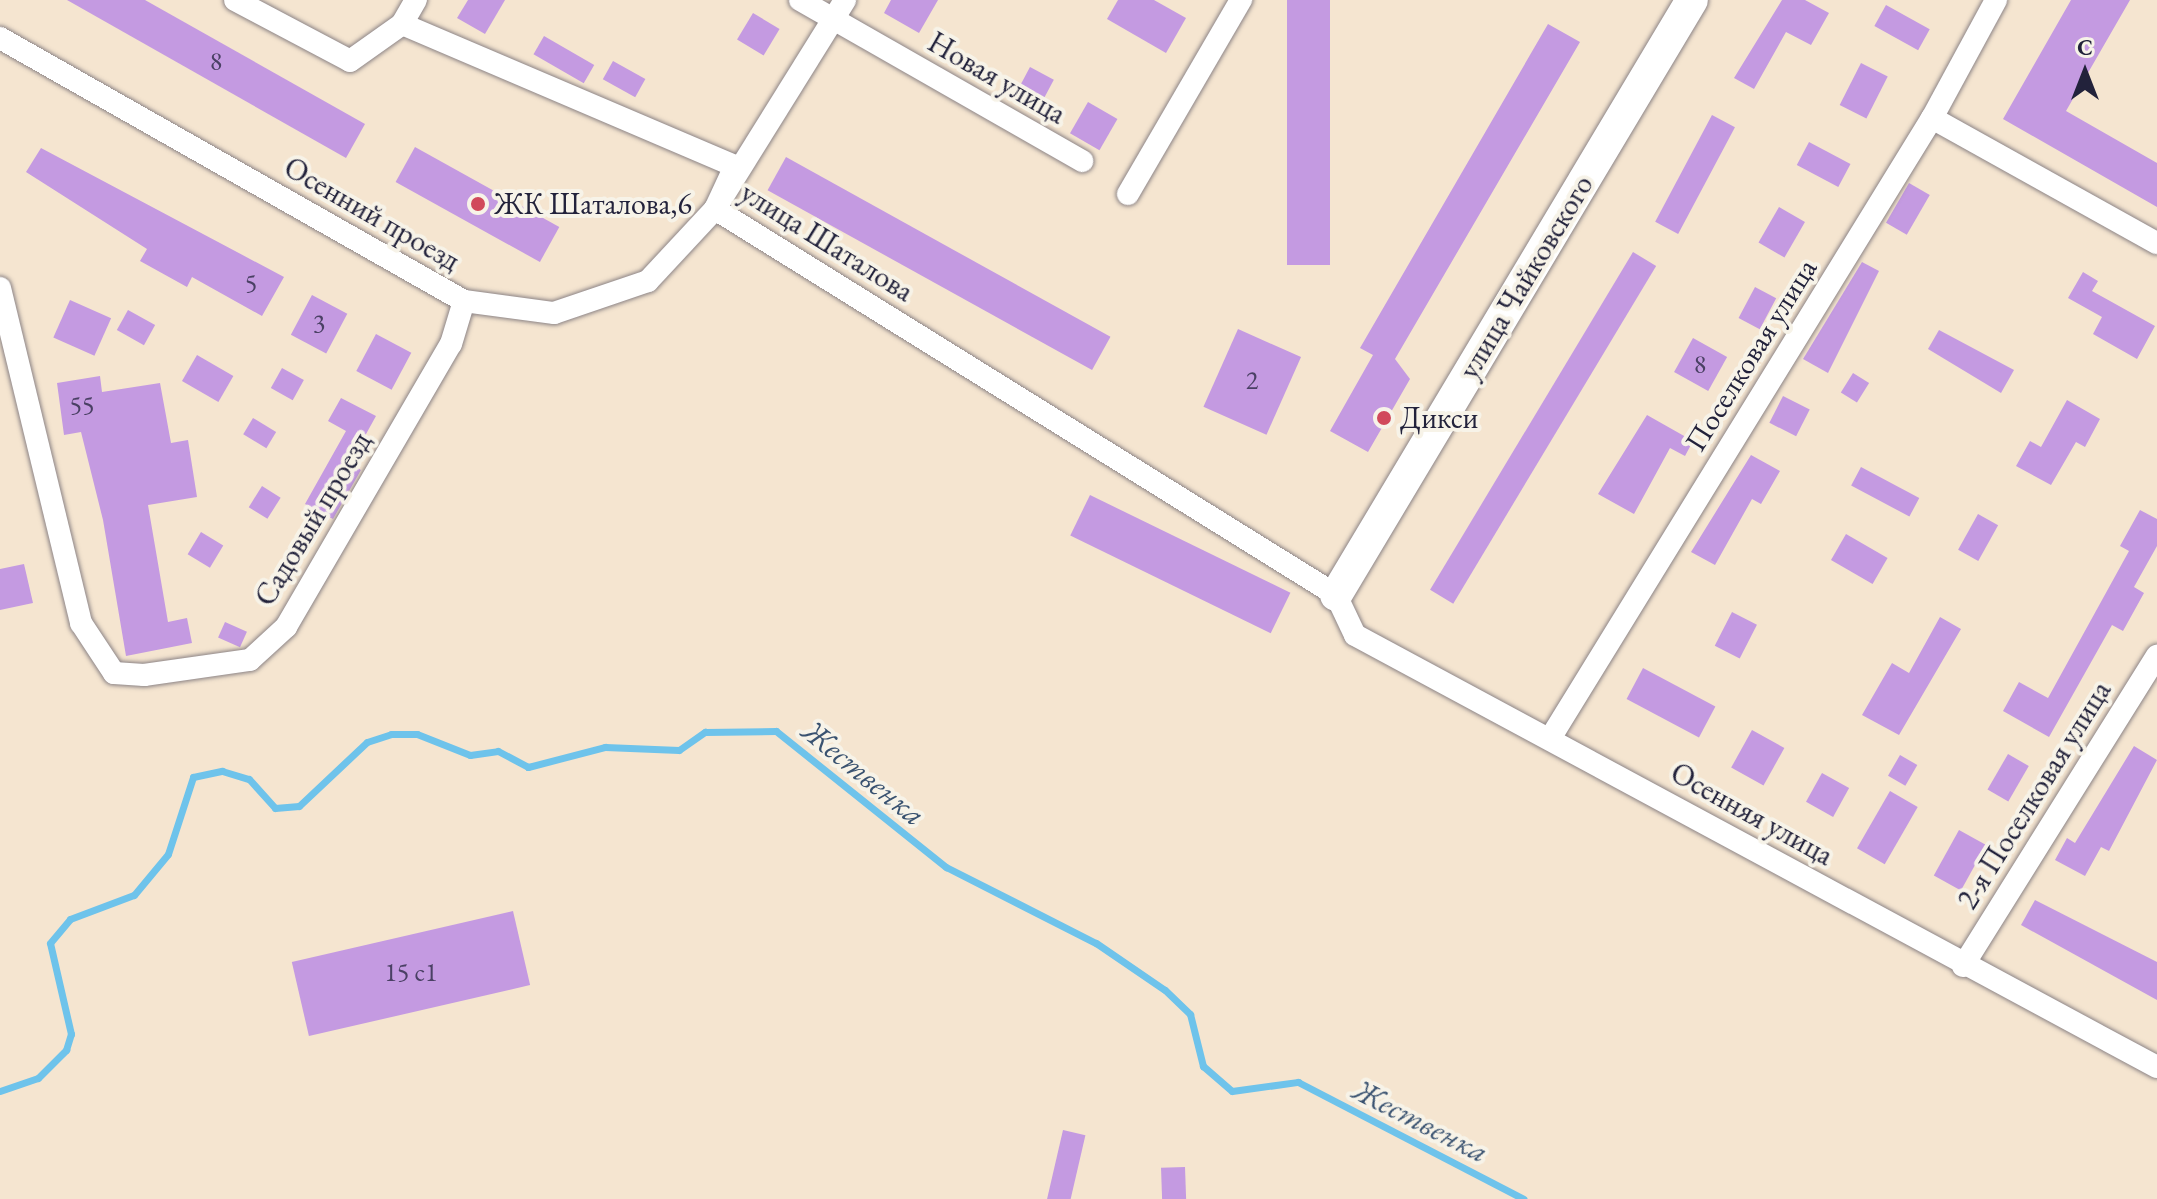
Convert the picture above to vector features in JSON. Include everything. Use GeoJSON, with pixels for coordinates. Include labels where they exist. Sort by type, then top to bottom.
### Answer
{"type":"FeatureCollection","features":[{"type":"Feature","properties":{"kind":"street"},"geometry":{"type":"LineString","coordinates":[[235,0],[350,61],[402,24],[416,0]]}},
{"type":"Feature","properties":{"kind":"street","name":"Новая улица"},"geometry":{"type":"LineString","coordinates":[[800,0],[1082,161]]}},
{"type":"Feature","properties":{"kind":"street"},"geometry":{"type":"LineString","coordinates":[[715,209],[845,0]]}},
{"type":"Feature","properties":{"kind":"street"},"geometry":{"type":"LineString","coordinates":[[1128,194],[1241,0]]}},
{"type":"Feature","properties":{"kind":"street","name":"Поселковая улица"},"geometry":{"type":"LineString","coordinates":[[1551,737],[1932,118],[1996,0]]}},
{"type":"Feature","properties":{"kind":"street","name":"улица Чайковского"},"geometry":{"type":"LineString","coordinates":[[1336,595],[1684,3]]}},
{"type":"Feature","properties":{"kind":"street","name":"улица Шаталова"},"geometry":{"type":"LineString","coordinates":[[402,24],[735,166],[715,209],[1336,595]]}},
{"type":"Feature","properties":{"kind":"street","name":"Осенний проезд"},"geometry":{"type":"LineString","coordinates":[[0,38],[464,301],[554,313],[648,281],[715,209]]}},
{"type":"Feature","properties":{"kind":"street"},"geometry":{"type":"LineString","coordinates":[[1932,118],[2157,243]]}},
{"type":"Feature","properties":{"kind":"street","name":"Садовый проезд"},"geometry":{"type":"LineString","coordinates":[[0,288],[81,623],[114,673],[144,675],[250,660],[286,627],[451,344],[464,301]]}},
{"type":"Feature","properties":{"kind":"street","name":"Осенняя улица"},"geometry":{"type":"LineString","coordinates":[[1336,595],[1355,635],[1551,737],[1963,966],[2157,1067]]}},
{"type":"Feature","properties":{"kind":"street","name":"2-я Поселковая улица"},"geometry":{"type":"LineString","coordinates":[[1963,966],[2157,656]]}},
{"type":"Feature","properties":{"kind":"building"},"geometry":{"type":"Polygon","coordinates":[[[67,0],[145,0],[365,124],[346,158],[67,0]]]}},
{"type":"Feature","properties":{"kind":"building"},"geometry":{"type":"Polygon","coordinates":[[[468,0],[505,0],[485,34],[457,18],[468,0]]]}},
{"type":"Feature","properties":{"kind":"building"},"geometry":{"type":"Polygon","coordinates":[[[891,0],[938,0],[919,33],[884,13],[891,0]]]}},
{"type":"Feature","properties":{"kind":"building"},"geometry":{"type":"Polygon","coordinates":[[[1118,0],[1154,0],[1186,18],[1166,53],[1107,19],[1118,0]]]}},
{"type":"Feature","properties":{"kind":"building"},"geometry":{"type":"Polygon","coordinates":[[[1287,0],[1330,0],[1330,265],[1287,265],[1287,0]]]}},
{"type":"Feature","properties":{"kind":"building"},"geometry":{"type":"Polygon","coordinates":[[[1782,0],[1805,0],[1829,13],[1811,45],[1786,32],[1754,89],[1734,78],[1782,0]]]}},
{"type":"Feature","properties":{"kind":"building"},"geometry":{"type":"Polygon","coordinates":[[[2071,0],[2130,0],[2066,111],[2157,163],[2157,207],[2003,119],[2071,0]]]}},
{"type":"Feature","properties":{"kind":"building"},"geometry":{"type":"Polygon","coordinates":[[[1886,5],[1930,29],[1918,50],[1874,26],[1886,5]]]}},
{"type":"Feature","properties":{"kind":"building"},"geometry":{"type":"Polygon","coordinates":[[[753,13],[780,29],[764,56],[737,40],[753,13]]]}},
{"type":"Feature","properties":{"kind":"building"},"geometry":{"type":"Polygon","coordinates":[[[1548,24],[1580,42],[1395,359],[1410,379],[1368,452],[1330,431],[1373,355],[1360,348],[1548,24]]]}},
{"type":"Feature","properties":{"kind":"building"},"geometry":{"type":"Polygon","coordinates":[[[544,36],[594,65],[584,83],[534,54],[544,36]]]}},
{"type":"Feature","properties":{"kind":"building"},"geometry":{"type":"Polygon","coordinates":[[[613,61],[645,79],[635,97],[603,79],[613,61]]]}},
{"type":"Feature","properties":{"kind":"building"},"geometry":{"type":"Polygon","coordinates":[[[1861,63],[1888,77],[1866,118],[1840,105],[1861,63]]]}},
{"type":"Feature","properties":{"kind":"building"},"geometry":{"type":"Polygon","coordinates":[[[1030,67],[1054,80],[1038,110],[1014,97],[1030,67]]]}},
{"type":"Feature","properties":{"kind":"building"},"geometry":{"type":"Polygon","coordinates":[[[1088,102],[1117,119],[1099,150],[1070,133],[1088,102]]]}},
{"type":"Feature","properties":{"kind":"building"},"geometry":{"type":"Polygon","coordinates":[[[1712,115],[1735,127],[1678,234],[1655,222],[1712,115]]]}},
{"type":"Feature","properties":{"kind":"building"},"geometry":{"type":"Polygon","coordinates":[[[1809,142],[1850,164],[1838,187],[1797,165],[1809,142]]]}},
{"type":"Feature","properties":{"kind":"building","name":"ЖК Шаталова,6"},"geometry":{"type":"Polygon","coordinates":[[[415,147],[559,227],[540,262],[396,182],[415,147]]]}},
{"type":"Feature","properties":{"kind":"building"},"geometry":{"type":"Polygon","coordinates":[[[41,148],[284,277],[262,316],[192,277],[187,287],[140,261],[147,249],[26,172],[41,148]]]}},
{"type":"Feature","properties":{"kind":"building"},"geometry":{"type":"Polygon","coordinates":[[[786,157],[1110,337],[1092,370],[768,190],[786,157]]]}},
{"type":"Feature","properties":{"kind":"building"},"geometry":{"type":"Polygon","coordinates":[[[1909,183],[1930,195],[1907,235],[1886,223],[1909,183]]]}},
{"type":"Feature","properties":{"kind":"building"},"geometry":{"type":"Polygon","coordinates":[[[1779,207],[1805,222],[1784,258],[1758,243],[1779,207]]]}},
{"type":"Feature","properties":{"kind":"building"},"geometry":{"type":"Polygon","coordinates":[[[1633,252],[1656,266],[1453,604],[1430,590],[1633,252]]]}},
{"type":"Feature","properties":{"kind":"building"},"geometry":{"type":"Polygon","coordinates":[[[1862,262],[1879,271],[1828,373],[1803,359],[1862,262]]]}},
{"type":"Feature","properties":{"kind":"building"},"geometry":{"type":"Polygon","coordinates":[[[2083,272],[2098,281],[2092,291],[2155,326],[2137,359],[2093,334],[2102,317],[2068,298],[2083,272]]]}},
{"type":"Feature","properties":{"kind":"building"},"geometry":{"type":"Polygon","coordinates":[[[1755,287],[1776,298],[1760,329],[1739,318],[1755,287]]]}},
{"type":"Feature","properties":{"kind":"building"},"geometry":{"type":"Polygon","coordinates":[[[312,295],[347,314],[326,354],[291,335],[312,295]]]}},
{"type":"Feature","properties":{"kind":"building"},"geometry":{"type":"Polygon","coordinates":[[[70,300],[111,318],[94,356],[53,337],[70,300]]]}},
{"type":"Feature","properties":{"kind":"building"},"geometry":{"type":"Polygon","coordinates":[[[128,310],[155,325],[144,345],[117,330],[128,310]]]}},
{"type":"Feature","properties":{"kind":"building"},"geometry":{"type":"Polygon","coordinates":[[[1238,329],[1301,357],[1266,435],[1203,407],[1238,329]]]}},
{"type":"Feature","properties":{"kind":"building"},"geometry":{"type":"Polygon","coordinates":[[[1939,330],[2014,370],[2001,393],[1928,349],[1939,330]]]}},
{"type":"Feature","properties":{"kind":"building"},"geometry":{"type":"Polygon","coordinates":[[[376,334],[411,353],[392,390],[356,371],[376,334]]]}},
{"type":"Feature","properties":{"kind":"building"},"geometry":{"type":"Polygon","coordinates":[[[1693,338],[1727,357],[1708,391],[1674,372],[1693,338]]]}},
{"type":"Feature","properties":{"kind":"building"},"geometry":{"type":"Polygon","coordinates":[[[197,355],[233,376],[218,402],[182,381],[197,355]]]}},
{"type":"Feature","properties":{"kind":"building"},"geometry":{"type":"Polygon","coordinates":[[[282,368],[304,380],[293,400],[271,388],[282,368]]]}},
{"type":"Feature","properties":{"kind":"building"},"geometry":{"type":"Polygon","coordinates":[[[1853,373],[1869,383],[1857,403],[1841,393],[1853,373]]]}},
{"type":"Feature","properties":{"kind":"building"},"geometry":{"type":"Polygon","coordinates":[[[100,376],[102,392],[160,383],[171,443],[188,440],[197,497],[148,505],[168,622],[187,618],[192,643],[126,656],[103,520],[81,432],[64,435],[57,383],[100,376]]]}},
{"type":"Feature","properties":{"kind":"building"},"geometry":{"type":"Polygon","coordinates":[[[1783,396],[1810,410],[1796,436],[1769,423],[1783,396]]]}},
{"type":"Feature","properties":{"kind":"building"},"geometry":{"type":"Polygon","coordinates":[[[341,398],[376,416],[350,463],[361,470],[333,519],[305,504],[346,431],[328,421],[341,398]]]}},
{"type":"Feature","properties":{"kind":"building"},"geometry":{"type":"Polygon","coordinates":[[[2067,400],[2100,419],[2085,447],[2076,442],[2051,485],[2016,466],[2030,441],[2041,447],[2067,400]]]}},
{"type":"Feature","properties":{"kind":"building"},"geometry":{"type":"Polygon","coordinates":[[[1647,415],[1693,441],[1685,456],[1670,448],[1634,514],[1598,494],[1647,415]]]}},
{"type":"Feature","properties":{"kind":"building"},"geometry":{"type":"Polygon","coordinates":[[[253,418],[276,432],[266,448],[243,434],[253,418]]]}},
{"type":"Feature","properties":{"kind":"building"},"geometry":{"type":"Polygon","coordinates":[[[1751,455],[1780,471],[1761,504],[1752,499],[1715,565],[1691,552],[1751,455]]]}},
{"type":"Feature","properties":{"kind":"building"},"geometry":{"type":"Polygon","coordinates":[[[1861,467],[1919,498],[1909,517],[1851,486],[1861,467]]]}},
{"type":"Feature","properties":{"kind":"building"},"geometry":{"type":"Polygon","coordinates":[[[262,486],[281,498],[267,519],[249,507],[262,486]]]}},
{"type":"Feature","properties":{"kind":"building"},"geometry":{"type":"Polygon","coordinates":[[[1090,495],[1290,593],[1271,633],[1070,535],[1090,495]]]}},
{"type":"Feature","properties":{"kind":"building"},"geometry":{"type":"Polygon","coordinates":[[[2140,510],[2157,519],[2157,546],[2134,587],[2144,593],[2123,631],[2112,625],[2049,737],[2003,711],[2019,682],[2048,698],[2129,551],[2120,546],[2140,510]]]}},
{"type":"Feature","properties":{"kind":"building"},"geometry":{"type":"Polygon","coordinates":[[[1978,514],[1998,525],[1978,561],[1958,550],[1978,514]]]}},
{"type":"Feature","properties":{"kind":"building"},"geometry":{"type":"Polygon","coordinates":[[[201,532],[223,545],[210,568],[188,554],[201,532]]]}},
{"type":"Feature","properties":{"kind":"building"},"geometry":{"type":"Polygon","coordinates":[[[1846,534],[1888,558],[1873,584],[1831,560],[1846,534]]]}},
{"type":"Feature","properties":{"kind":"building"},"geometry":{"type":"Polygon","coordinates":[[[24,564],[33,603],[0,610],[0,569],[24,564]]]}},
{"type":"Feature","properties":{"kind":"building"},"geometry":{"type":"Polygon","coordinates":[[[1732,612],[1757,625],[1740,659],[1715,646],[1732,612]]]}},
{"type":"Feature","properties":{"kind":"building"},"geometry":{"type":"Polygon","coordinates":[[[1940,617],[1961,629],[1899,735],[1862,715],[1892,663],[1909,673],[1940,617]]]}},
{"type":"Feature","properties":{"kind":"building"},"geometry":{"type":"Polygon","coordinates":[[[225,622],[247,632],[240,647],[218,638],[225,622]]]}},
{"type":"Feature","properties":{"kind":"building"},"geometry":{"type":"Polygon","coordinates":[[[1643,668],[1715,706],[1699,737],[1627,699],[1643,668]]]}},
{"type":"Feature","properties":{"kind":"building"},"geometry":{"type":"Polygon","coordinates":[[[1752,730],[1784,748],[1764,786],[1731,768],[1752,730]]]}},
{"type":"Feature","properties":{"kind":"building"},"geometry":{"type":"Polygon","coordinates":[[[2134,746],[2157,760],[2109,851],[2101,847],[2085,876],[2055,860],[2067,838],[2075,843],[2134,746]]]}},
{"type":"Feature","properties":{"kind":"building"},"geometry":{"type":"Polygon","coordinates":[[[2008,754],[2029,766],[2008,802],[1988,790],[2008,754]]]}},
{"type":"Feature","properties":{"kind":"building"},"geometry":{"type":"Polygon","coordinates":[[[1900,755],[1917,765],[1905,786],[1888,776],[1900,755]]]}},
{"type":"Feature","properties":{"kind":"building"},"geometry":{"type":"Polygon","coordinates":[[[1822,773],[1849,788],[1833,817],[1806,802],[1822,773]]]}},
{"type":"Feature","properties":{"kind":"building"},"geometry":{"type":"Polygon","coordinates":[[[1890,791],[1918,807],[1885,864],[1857,848],[1890,791]]]}},
{"type":"Feature","properties":{"kind":"building"},"geometry":{"type":"Polygon","coordinates":[[[1959,830],[1986,845],[1961,891],[1934,875],[1959,830]]]}},
{"type":"Feature","properties":{"kind":"building"},"geometry":{"type":"Polygon","coordinates":[[[2035,900],[2157,962],[2157,1000],[2021,925],[2035,900]]]}},
{"type":"Feature","properties":{"kind":"building"},"geometry":{"type":"Polygon","coordinates":[[[513,911],[530,985],[309,1036],[292,962],[513,911]]]}},
{"type":"Feature","properties":{"kind":"building"},"geometry":{"type":"Polygon","coordinates":[[[1063,1130],[1085,1135],[1071,1199],[1047,1199],[1063,1130]]]}},
{"type":"Feature","properties":{"kind":"building"},"geometry":{"type":"Polygon","coordinates":[[[1185,1167],[1186,1199],[1162,1199],[1161,1168],[1185,1167]]]}},
{"type":"Feature","properties":{"kind":"waterway","name":"Жественка"},"geometry":{"type":"LineString","coordinates":[[0,1091],[38,1078],[66,1050],[71,1034],[50,943],[70,919],[134,895],[168,854],[193,777],[222,771],[249,779],[275,808],[299,806],[367,742],[391,734],[417,734],[470,755],[498,751],[528,767],[605,747],[679,750],[705,732],[776,731],[946,867],[1096,943],[1165,990],[1190,1014],[1203,1066],[1232,1091],[1298,1082],[1524,1199]]}},
{"type":"Feature","properties":{"kind":"place","name":"ЖК Шаталова,6"},"geometry":{"type":"Point","coordinates":[478,204]}},
{"type":"Feature","properties":{"kind":"place","name":"Дикси"},"geometry":{"type":"Point","coordinates":[1384,418]}}]}
